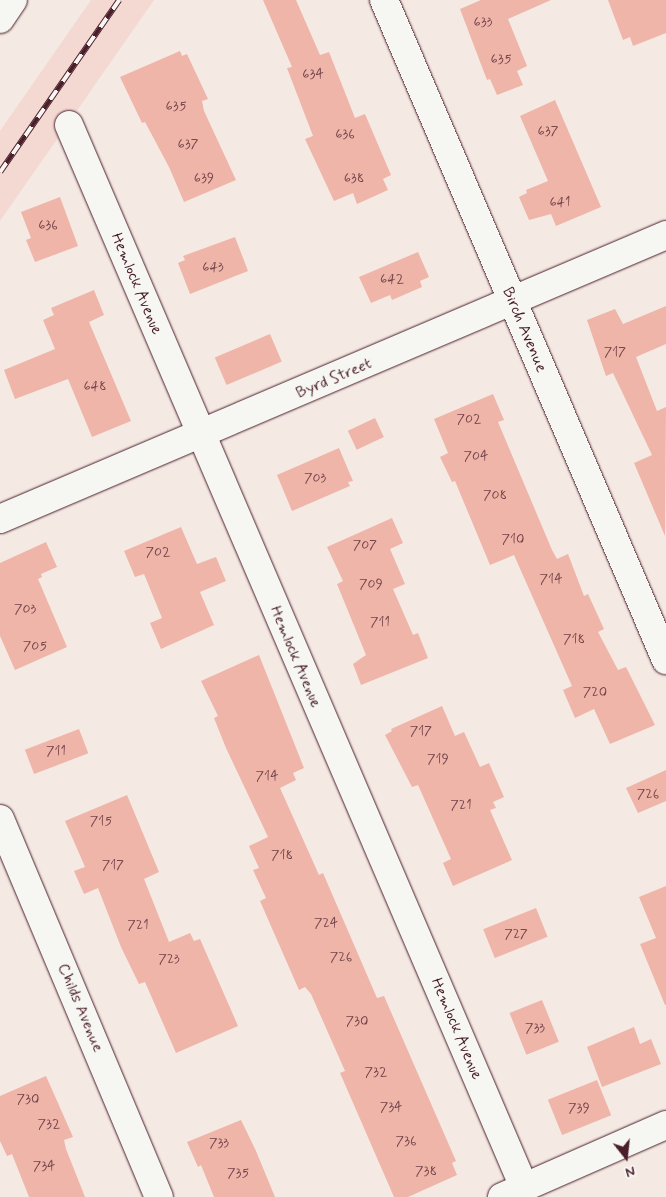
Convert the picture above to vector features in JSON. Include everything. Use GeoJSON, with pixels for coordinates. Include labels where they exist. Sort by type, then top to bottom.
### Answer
{"type":"FeatureCollection","features":[{"type":"Feature","properties":{"kind":"street"},"geometry":{"type":"LineString","coordinates":[[0,19],[14,0]]}},
{"type":"Feature","properties":{"kind":"street","name":"Birch Avenue"},"geometry":{"type":"LineString","coordinates":[[384,0],[666,660]]}},
{"type":"Feature","properties":{"kind":"street","name":"Hemlock Avenue"},"geometry":{"type":"LineString","coordinates":[[69,125],[513,1192]]}},
{"type":"Feature","properties":{"kind":"street","name":"Byrd Street"},"geometry":{"type":"LineString","coordinates":[[0,519],[200,436],[666,236]]}},
{"type":"Feature","properties":{"kind":"street","name":"Childs Avenue"},"geometry":{"type":"LineString","coordinates":[[0,819],[159,1197]]}},
{"type":"Feature","properties":{"kind":"street"},"geometry":{"type":"LineString","coordinates":[[513,1192],[666,1125]]}},
{"type":"Feature","properties":{"kind":"shaded area"},"geometry":{"type":"Polygon","coordinates":[[[91,0],[154,0],[0,221],[0,131],[91,0]]]}},
{"type":"Feature","properties":{"kind":"building"},"geometry":{"type":"Polygon","coordinates":[[[263,0],[296,0],[320,55],[329,52],[355,118],[365,114],[391,175],[383,179],[388,190],[357,204],[353,193],[334,201],[305,139],[313,136],[287,68],[292,67],[263,0]]]}},
{"type":"Feature","properties":{"kind":"building"},"geometry":{"type":"Polygon","coordinates":[[[481,0],[551,0],[508,19],[527,66],[517,71],[523,85],[497,95],[490,79],[487,80],[460,9],[481,0]]]}},
{"type":"Feature","properties":{"kind":"building"},"geometry":{"type":"Polygon","coordinates":[[[608,0],[666,0],[666,33],[633,46],[630,37],[623,40],[608,0]]]}},
{"type":"Feature","properties":{"kind":"building"},"geometry":{"type":"Polygon","coordinates":[[[180,51],[182,56],[187,54],[208,99],[202,101],[204,111],[236,180],[184,202],[169,167],[145,122],[142,123],[120,77],[180,51]]]}},
{"type":"Feature","properties":{"kind":"building"},"geometry":{"type":"Polygon","coordinates":[[[555,100],[601,207],[556,226],[551,214],[529,220],[519,197],[527,193],[526,190],[548,181],[520,116],[555,100]]]}},
{"type":"Feature","properties":{"kind":"building"},"geometry":{"type":"Polygon","coordinates":[[[60,197],[78,246],[35,262],[26,240],[31,238],[21,212],[60,197]]]}},
{"type":"Feature","properties":{"kind":"building"},"geometry":{"type":"Polygon","coordinates":[[[235,237],[248,271],[190,294],[178,263],[185,260],[183,256],[235,237]]]}},
{"type":"Feature","properties":{"kind":"building"},"geometry":{"type":"Polygon","coordinates":[[[418,252],[429,277],[420,281],[422,287],[392,300],[390,295],[371,303],[359,277],[418,252]]]}},
{"type":"Feature","properties":{"kind":"building"},"geometry":{"type":"Polygon","coordinates":[[[94,290],[104,315],[89,322],[131,421],[92,437],[68,379],[15,399],[4,370],[55,349],[43,320],[54,315],[51,308],[94,290]]]}},
{"type":"Feature","properties":{"kind":"building"},"geometry":{"type":"Polygon","coordinates":[[[666,306],[666,344],[636,357],[657,411],[666,407],[665,536],[634,463],[652,455],[613,373],[606,376],[587,320],[615,309],[623,324],[666,306]]]}},
{"type":"Feature","properties":{"kind":"building"},"geometry":{"type":"Polygon","coordinates":[[[270,334],[282,362],[226,385],[215,357],[270,334]]]}},
{"type":"Feature","properties":{"kind":"building"},"geometry":{"type":"Polygon","coordinates":[[[493,394],[504,420],[498,422],[552,550],[557,559],[568,554],[584,596],[588,594],[604,629],[598,632],[618,670],[626,667],[655,725],[610,744],[594,709],[575,718],[563,690],[572,686],[514,555],[490,565],[455,481],[452,482],[440,457],[448,453],[434,419],[493,394]]]}},
{"type":"Feature","properties":{"kind":"building"},"geometry":{"type":"Polygon","coordinates":[[[375,418],[384,437],[357,450],[348,431],[375,418]]]}},
{"type":"Feature","properties":{"kind":"building"},"geometry":{"type":"Polygon","coordinates":[[[339,448],[353,481],[348,482],[350,486],[292,511],[277,475],[339,448]]]}},
{"type":"Feature","properties":{"kind":"building"},"geometry":{"type":"Polygon","coordinates":[[[392,518],[403,543],[390,549],[405,584],[393,589],[413,635],[418,633],[428,658],[361,685],[353,664],[366,655],[337,584],[343,581],[327,547],[392,518]]]}},
{"type":"Feature","properties":{"kind":"building"},"geometry":{"type":"Polygon","coordinates":[[[181,527],[197,564],[216,557],[226,581],[200,592],[214,625],[161,649],[150,623],[162,618],[144,574],[135,577],[124,551],[181,527]]]}},
{"type":"Feature","properties":{"kind":"building"},"geometry":{"type":"Polygon","coordinates":[[[46,542],[57,567],[41,574],[42,577],[38,579],[67,647],[15,670],[0,636],[0,563],[46,542]]]}},
{"type":"Feature","properties":{"kind":"building"},"geometry":{"type":"Polygon","coordinates":[[[259,655],[304,768],[293,773],[296,780],[280,788],[319,875],[323,873],[377,998],[384,996],[456,1161],[452,1163],[457,1175],[408,1197],[394,1197],[340,1073],[345,1071],[311,994],[305,987],[299,990],[260,901],[266,898],[253,870],[259,868],[249,846],[268,837],[226,748],[214,718],[218,716],[201,681],[259,655]]]}},
{"type":"Feature","properties":{"kind":"building"},"geometry":{"type":"Polygon","coordinates":[[[442,706],[455,736],[464,732],[480,767],[489,763],[504,797],[493,802],[496,808],[490,810],[512,860],[453,886],[443,863],[451,859],[418,785],[412,787],[385,735],[392,731],[391,729],[442,706]]]}},
{"type":"Feature","properties":{"kind":"building"},"geometry":{"type":"Polygon","coordinates":[[[79,729],[88,753],[34,774],[25,750],[79,729]]]}},
{"type":"Feature","properties":{"kind":"building"},"geometry":{"type":"Polygon","coordinates":[[[666,770],[666,801],[638,813],[626,788],[666,770]]]}},
{"type":"Feature","properties":{"kind":"building"},"geometry":{"type":"Polygon","coordinates":[[[127,795],[159,872],[144,879],[169,942],[190,933],[194,941],[200,939],[238,1026],[176,1053],[145,982],[139,984],[121,947],[98,888],[84,894],[74,871],[85,867],[65,821],[127,795]]]}},
{"type":"Feature","properties":{"kind":"building"},"geometry":{"type":"Polygon","coordinates":[[[666,886],[665,1005],[640,944],[656,938],[639,897],[666,886]]]}},
{"type":"Feature","properties":{"kind":"building"},"geometry":{"type":"Polygon","coordinates":[[[536,908],[548,937],[495,958],[483,929],[536,908]]]}},
{"type":"Feature","properties":{"kind":"building"},"geometry":{"type":"Polygon","coordinates":[[[542,1000],[559,1042],[526,1055],[510,1013],[542,1000]]]}},
{"type":"Feature","properties":{"kind":"building"},"geometry":{"type":"Polygon","coordinates":[[[634,1027],[640,1044],[651,1039],[661,1064],[602,1087],[587,1047],[634,1027]]]}},
{"type":"Feature","properties":{"kind":"building"},"geometry":{"type":"Polygon","coordinates":[[[46,1076],[73,1137],[64,1140],[85,1197],[29,1197],[12,1154],[7,1156],[0,1141],[0,1096],[46,1076]]]}},
{"type":"Feature","properties":{"kind":"building"},"geometry":{"type":"Polygon","coordinates":[[[597,1080],[611,1115],[562,1135],[548,1100],[597,1080]]]}},
{"type":"Feature","properties":{"kind":"building"},"geometry":{"type":"Polygon","coordinates":[[[241,1120],[275,1197],[214,1197],[201,1165],[198,1167],[187,1142],[241,1120]]]}},
{"type":"Feature","properties":{"kind":"railway"},"geometry":{"type":"LineString","coordinates":[[0,172],[119,0]]}}]}
